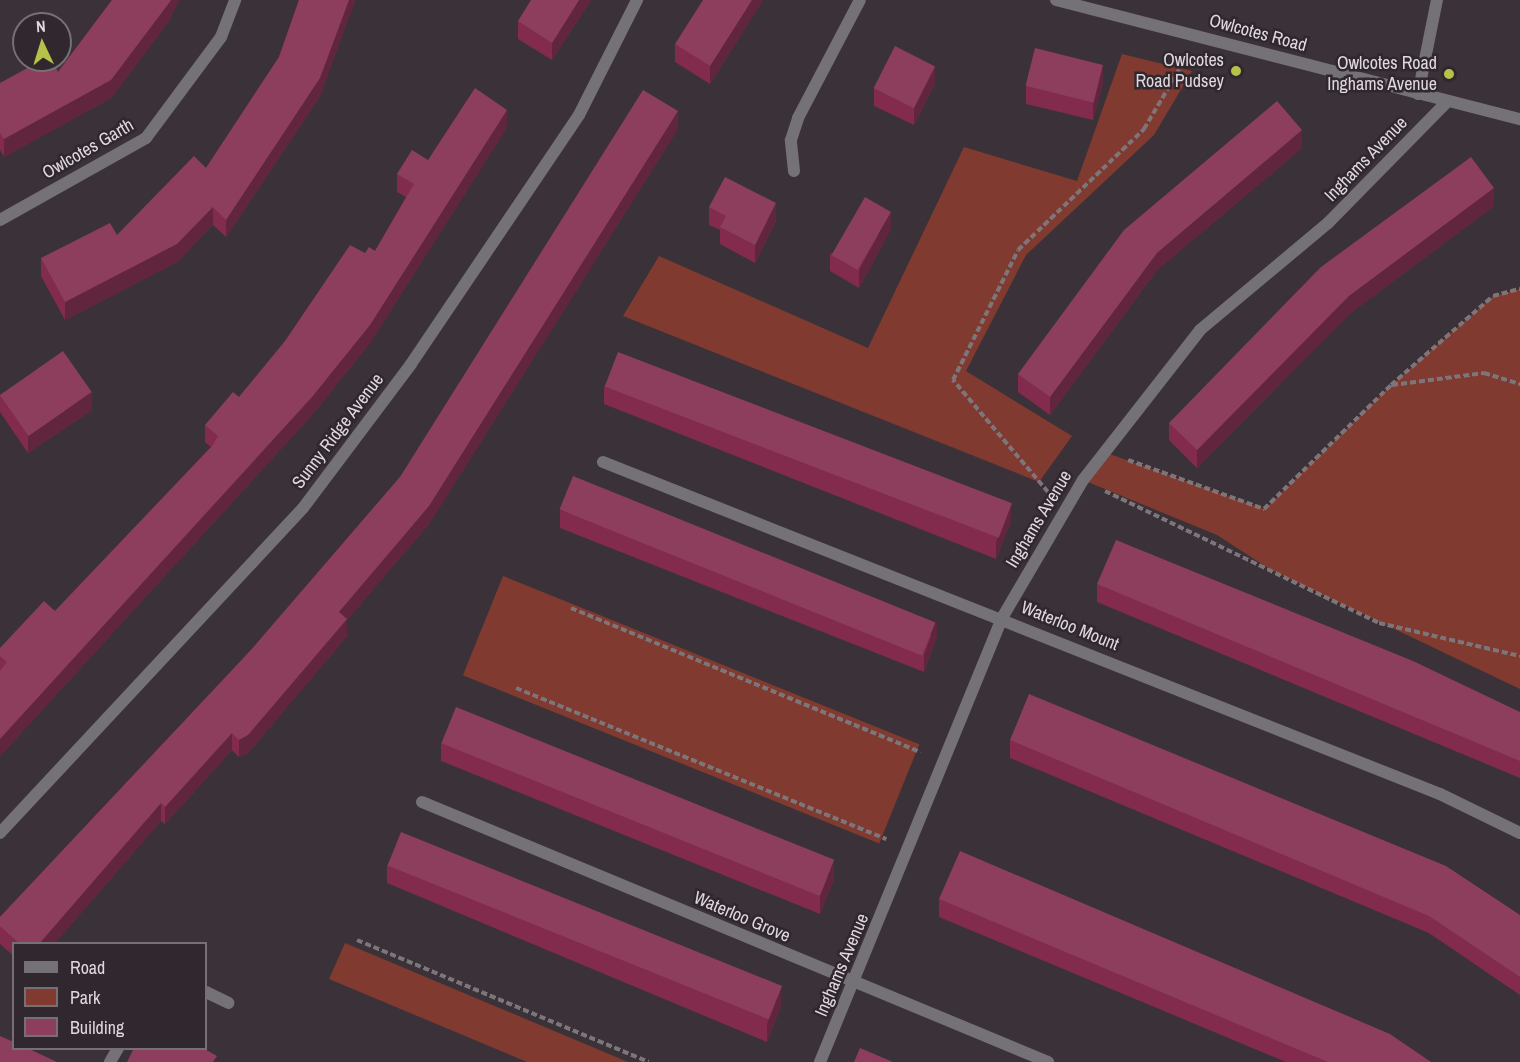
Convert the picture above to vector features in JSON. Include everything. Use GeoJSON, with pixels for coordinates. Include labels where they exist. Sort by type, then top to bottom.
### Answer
{"type":"FeatureCollection","features":[{"type":"Feature","properties":{"kind":"street","name":"Owlcotes Garth"},"geometry":{"type":"LineString","coordinates":[[0,220],[146,138],[221,37],[236,0]]}},
{"type":"Feature","properties":{"kind":"street","name":"Sunny Ridge Avenue"},"geometry":{"type":"LineString","coordinates":[[0,833],[303,508],[411,364],[579,115],[637,0]]}},
{"type":"Feature","properties":{"kind":"street"},"geometry":{"type":"LineString","coordinates":[[794,171],[791,140],[798,118],[860,0]]}},
{"type":"Feature","properties":{"kind":"street","name":"Owlcotes Road"},"geometry":{"type":"LineString","coordinates":[[1056,0],[1520,119]]}},
{"type":"Feature","properties":{"kind":"street"},"geometry":{"type":"LineString","coordinates":[[1419,94],[1437,0]]}},
{"type":"Feature","properties":{"kind":"street","name":"Inghams Avenue"},"geometry":{"type":"LineString","coordinates":[[820,1062],[855,983],[1002,618],[1083,480],[1200,330],[1328,223],[1448,101]]}},
{"type":"Feature","properties":{"kind":"street","name":"Waterloo Mount"},"geometry":{"type":"LineString","coordinates":[[603,462],[1002,618],[1440,794],[1520,833]]}},
{"type":"Feature","properties":{"kind":"street","name":"Waterloo Grove"},"geometry":{"type":"LineString","coordinates":[[422,802],[1048,1062]]}},
{"type":"Feature","properties":{"kind":"street"},"geometry":{"type":"LineString","coordinates":[[207,992],[229,1003]]}},
{"type":"Feature","properties":{"kind":"path"},"geometry":{"type":"LineString","coordinates":[[1064,511],[952,380],[1018,250],[1144,129],[1199,36]]}},
{"type":"Feature","properties":{"kind":"path"},"geometry":{"type":"LineString","coordinates":[[1104,452],[1264,509],[1391,385],[1493,296],[1520,289]]}},
{"type":"Feature","properties":{"kind":"path"},"geometry":{"type":"LineString","coordinates":[[1391,385],[1484,373],[1520,384]]}},
{"type":"Feature","properties":{"kind":"path"},"geometry":{"type":"LineString","coordinates":[[1083,480],[1379,623],[1520,656]]}},
{"type":"Feature","properties":{"kind":"path"},"geometry":{"type":"LineString","coordinates":[[571,608],[944,761]]}},
{"type":"Feature","properties":{"kind":"path"},"geometry":{"type":"LineString","coordinates":[[516,688],[909,848]]}},
{"type":"Feature","properties":{"kind":"path"},"geometry":{"type":"LineString","coordinates":[[357,940],[649,1062]]}},
{"type":"Feature","properties":{"kind":"green space"},"geometry":{"type":"Polygon","coordinates":[[[1122,54],[1192,71],[1154,135],[1026,255],[966,371],[1072,436],[1039,482],[623,316],[659,256],[868,348],[964,147],[1077,181],[1122,54]]]}},
{"type":"Feature","properties":{"kind":"green space"},"geometry":{"type":"Polygon","coordinates":[[[1520,289],[1520,689],[1271,570],[1217,535],[1083,480],[1104,452],[1265,509],[1391,385],[1493,296],[1520,289]]]}},
{"type":"Feature","properties":{"kind":"green space"},"geometry":{"type":"Polygon","coordinates":[[[503,576],[919,744],[879,843],[463,675],[503,576]]]}},
{"type":"Feature","properties":{"kind":"green space"},"geometry":{"type":"Polygon","coordinates":[[[345,943],[628,1062],[527,1062],[329,979],[345,943]]]}},
{"type":"Feature","properties":{"kind":"building"},"geometry":{"type":"Polygon","coordinates":[[[112,0],[171,0],[111,80],[4,139],[0,133],[0,83],[20,72],[72,72],[72,53],[112,0]]]}},
{"type":"Feature","properties":{"kind":"building"},"geometry":{"type":"Polygon","coordinates":[[[299,0],[349,0],[320,78],[226,220],[213,207],[177,244],[65,302],[41,258],[110,223],[117,235],[194,156],[206,168],[279,57],[299,0]]]}},
{"type":"Feature","properties":{"kind":"building"},"geometry":{"type":"Polygon","coordinates":[[[531,0],[579,0],[552,43],[518,21],[531,0]]]}},
{"type":"Feature","properties":{"kind":"building"},"geometry":{"type":"Polygon","coordinates":[[[703,0],[752,0],[710,66],[675,44],[703,0]]]}},
{"type":"Feature","properties":{"kind":"building"},"geometry":{"type":"Polygon","coordinates":[[[895,46],[935,66],[914,108],[874,88],[895,46]]]}},
{"type":"Feature","properties":{"kind":"building"},"geometry":{"type":"Polygon","coordinates":[[[1035,48],[1103,65],[1093,103],[1026,86],[1035,48]]]}},
{"type":"Feature","properties":{"kind":"building"},"geometry":{"type":"Polygon","coordinates":[[[475,88],[507,110],[370,325],[312,397],[0,739],[0,671],[7,662],[0,656],[0,648],[44,601],[55,611],[212,446],[218,436],[205,425],[233,392],[239,397],[285,341],[350,245],[365,253],[369,247],[375,251],[414,184],[397,174],[412,150],[428,160],[475,88]]]}},
{"type":"Feature","properties":{"kind":"building"},"geometry":{"type":"Polygon","coordinates":[[[643,90],[678,111],[429,506],[339,612],[347,619],[248,735],[239,740],[232,733],[165,807],[161,803],[41,942],[18,942],[0,926],[0,917],[251,650],[400,477],[643,90]]]}},
{"type":"Feature","properties":{"kind":"building"},"geometry":{"type":"Polygon","coordinates":[[[1277,101],[1302,130],[1157,253],[1050,397],[1018,374],[1124,230],[1277,101]]]}},
{"type":"Feature","properties":{"kind":"building"},"geometry":{"type":"Polygon","coordinates":[[[1471,157],[1494,188],[1349,296],[1197,450],[1169,423],[1321,267],[1471,157]]]}},
{"type":"Feature","properties":{"kind":"building"},"geometry":{"type":"Polygon","coordinates":[[[725,177],[776,203],[755,245],[720,227],[726,216],[709,207],[725,177]]]}},
{"type":"Feature","properties":{"kind":"building"},"geometry":{"type":"Polygon","coordinates":[[[865,197],[891,212],[857,270],[832,255],[865,197]]]}},
{"type":"Feature","properties":{"kind":"building"},"geometry":{"type":"Polygon","coordinates":[[[63,351],[92,392],[29,436],[0,395],[63,351]]]}},
{"type":"Feature","properties":{"kind":"building"},"geometry":{"type":"Polygon","coordinates":[[[618,352],[1012,503],[999,538],[605,387],[618,352]]]}},
{"type":"Feature","properties":{"kind":"building"},"geometry":{"type":"Polygon","coordinates":[[[573,476],[936,622],[922,656],[560,509],[573,476]]]}},
{"type":"Feature","properties":{"kind":"building"},"geometry":{"type":"Polygon","coordinates":[[[1116,540],[1413,661],[1520,712],[1520,761],[1097,584],[1116,540]]]}},
{"type":"Feature","properties":{"kind":"building"},"geometry":{"type":"Polygon","coordinates":[[[1029,694],[1446,866],[1520,915],[1520,977],[1429,916],[1010,740],[1029,694]]]}},
{"type":"Feature","properties":{"kind":"building"},"geometry":{"type":"Polygon","coordinates":[[[456,707],[834,860],[820,896],[441,743],[456,707]]]}},
{"type":"Feature","properties":{"kind":"building"},"geometry":{"type":"Polygon","coordinates":[[[401,832],[782,986],[769,1019],[388,865],[401,832]]]}},
{"type":"Feature","properties":{"kind":"building"},"geometry":{"type":"Polygon","coordinates":[[[960,851],[1390,1034],[1431,1062],[1328,1062],[939,899],[960,851]]]}},
{"type":"Feature","properties":{"kind":"building"},"geometry":{"type":"Polygon","coordinates":[[[0,1036],[12,1041],[12,1050],[31,1050],[57,1062],[0,1062],[0,1036]]]}},
{"type":"Feature","properties":{"kind":"building"},"geometry":{"type":"Polygon","coordinates":[[[860,1048],[893,1062],[854,1062],[860,1048]]]}},
{"type":"Feature","properties":{"kind":"building"},"geometry":{"type":"Polygon","coordinates":[[[133,1050],[206,1050],[217,1056],[213,1062],[127,1062],[133,1050]]]}},
{"type":"Feature","properties":{"kind":"place","name":"Owlcotes Road Pudsey"},"geometry":{"type":"Point","coordinates":[1236,71]}},
{"type":"Feature","properties":{"kind":"place","name":"Owlcotes Road Inghams Avenue"},"geometry":{"type":"Point","coordinates":[1449,74]}}]}
